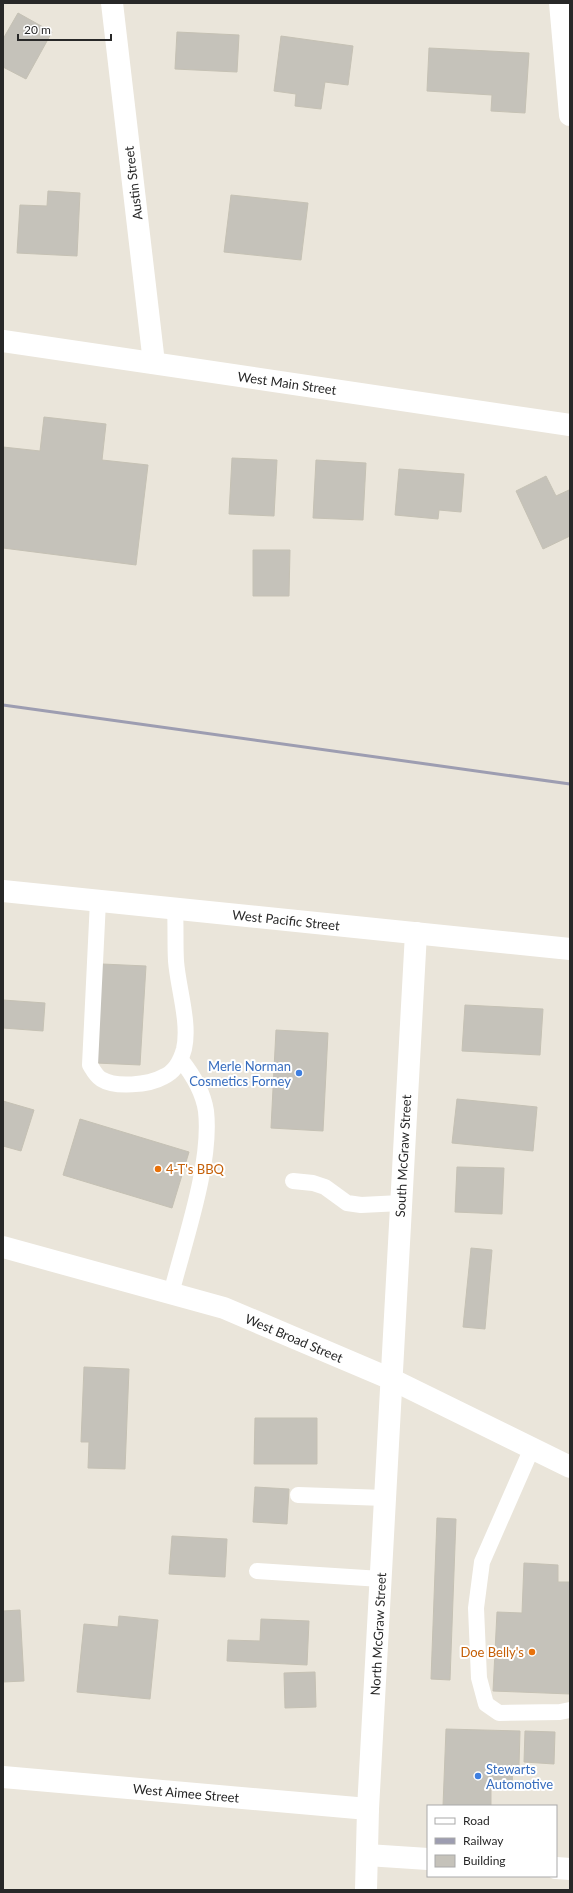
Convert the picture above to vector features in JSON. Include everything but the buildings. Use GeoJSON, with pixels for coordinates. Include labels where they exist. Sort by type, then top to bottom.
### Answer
{"type":"FeatureCollection","features":[{"type":"Feature","properties":{"kind":"street","name":"Austin Street"},"geometry":{"type":"LineString","coordinates":[[112,3],[154,363]]}},
{"type":"Feature","properties":{"kind":"street"},"geometry":{"type":"LineString","coordinates":[[560,3],[570,115]]}},
{"type":"Feature","properties":{"kind":"street","name":"West Main Street"},"geometry":{"type":"LineString","coordinates":[[3,341],[570,425]]}},
{"type":"Feature","properties":{"kind":"street","name":"West Pacific Street"},"geometry":{"type":"LineString","coordinates":[[3,891],[570,949]]}},
{"type":"Feature","properties":{"kind":"street","name":"South McGraw Street"},"geometry":{"type":"LineString","coordinates":[[391,1379],[416,933]]}},
{"type":"Feature","properties":{"kind":"street","name":"West Broad Street"},"geometry":{"type":"LineString","coordinates":[[3,1247],[224,1308],[391,1379],[570,1467]]}},
{"type":"Feature","properties":{"kind":"street","name":"North McGraw Street"},"geometry":{"type":"LineString","coordinates":[[366,1890],[368,1809],[391,1379]]}},
{"type":"Feature","properties":{"kind":"street","name":"West Aimee Street"},"geometry":{"type":"LineString","coordinates":[[3,1777],[368,1809]]}},
{"type":"Feature","properties":{"kind":"street"},"geometry":{"type":"LineString","coordinates":[[367,1855],[427,1859]]}},
{"type":"Feature","properties":{"kind":"street"},"geometry":{"type":"LineString","coordinates":[[557,1868],[570,1868]]}},
{"type":"Feature","properties":{"kind":"lane"},"geometry":{"type":"LineString","coordinates":[[98,901],[90,1065],[100,1078],[106,1082],[125,1084],[150,1082],[164,1077],[181,1060],[186,1036],[176,961],[175,909]]}},
{"type":"Feature","properties":{"kind":"lane"},"geometry":{"type":"LineString","coordinates":[[171,1294],[202,1172],[207,1134],[206,1110],[199,1086],[181,1060]]}},
{"type":"Feature","properties":{"kind":"lane"},"geometry":{"type":"LineString","coordinates":[[292,1181],[312,1183],[325,1187],[347,1203],[361,1205],[401,1203]]}},
{"type":"Feature","properties":{"kind":"lane"},"geometry":{"type":"LineString","coordinates":[[532,1448],[482,1562],[476,1608],[479,1678],[486,1704],[499,1713],[560,1712],[570,1710]]}},
{"type":"Feature","properties":{"kind":"lane"},"geometry":{"type":"LineString","coordinates":[[298,1495],[385,1498]]}},
{"type":"Feature","properties":{"kind":"lane"},"geometry":{"type":"LineString","coordinates":[[257,1571],[381,1579]]}},
{"type":"Feature","properties":{"kind":"railway"},"geometry":{"type":"LineString","coordinates":[[3,705],[570,784]]}},
{"type":"Feature","properties":{"kind":"place","name":"Merle Norman Cosmetics Forney"},"geometry":{"type":"Point","coordinates":[299,1073]}},
{"type":"Feature","properties":{"kind":"place","name":"4-T's BBQ"},"geometry":{"type":"Point","coordinates":[158,1169]}},
{"type":"Feature","properties":{"kind":"place","name":"Doe Belly's"},"geometry":{"type":"Point","coordinates":[532,1652]}},
{"type":"Feature","properties":{"kind":"place","name":"Stewarts Automotive"},"geometry":{"type":"Point","coordinates":[478,1776]}}]}
